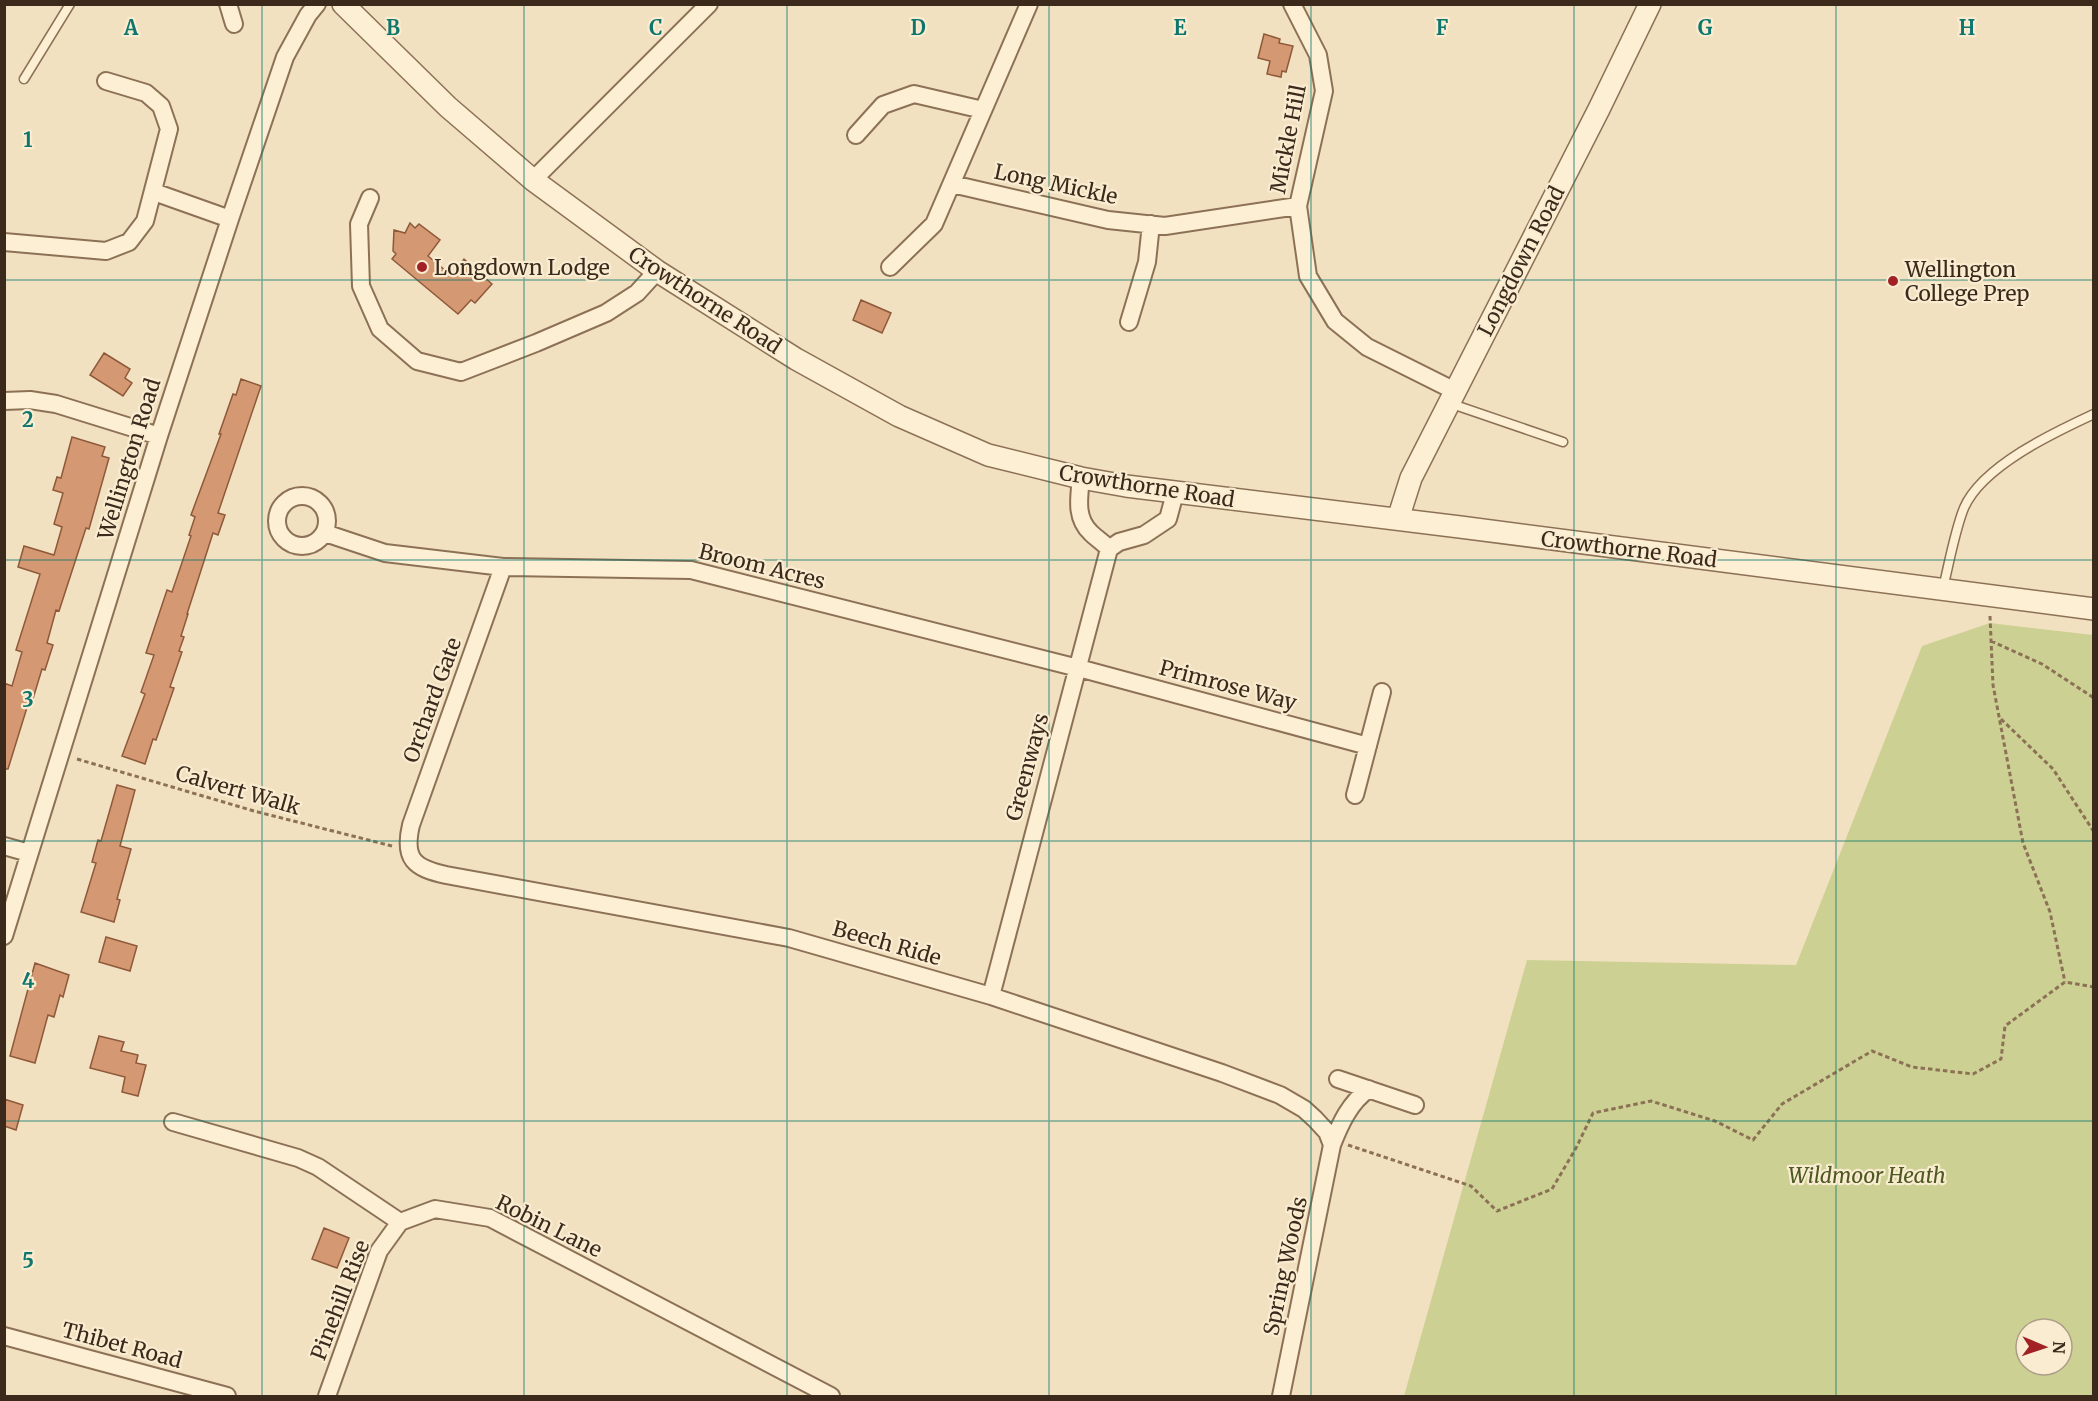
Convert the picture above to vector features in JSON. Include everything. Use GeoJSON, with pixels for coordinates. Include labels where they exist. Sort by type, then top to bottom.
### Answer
{"type":"FeatureCollection","features":[{"type":"Feature","properties":{"kind":"street"},"geometry":{"type":"LineString","coordinates":[[228,4],[234,24]]}},
{"type":"Feature","properties":{"kind":"street","name":"Wellington Road"},"geometry":{"type":"LineString","coordinates":[[4,936],[159,436],[230,219],[285,57],[308,15],[317,4]]}},
{"type":"Feature","properties":{"kind":"street","name":"Crowthorne Road"},"geometry":{"type":"LineString","coordinates":[[344,4],[448,107],[532,180],[657,271],[796,358],[899,416],[988,455],[1081,478],[1175,493],[1398,519],[2094,609]]}},
{"type":"Feature","properties":{"kind":"street"},"geometry":{"type":"LineString","coordinates":[[532,180],[709,4]]}},
{"type":"Feature","properties":{"kind":"street"},"geometry":{"type":"LineString","coordinates":[[890,267],[934,224],[1029,4]]}},
{"type":"Feature","properties":{"kind":"street","name":"Mickle Hill"},"geometry":{"type":"LineString","coordinates":[[1292,4],[1318,55],[1324,91],[1298,206],[1308,276],[1335,321],[1367,347],[1452,397]]}},
{"type":"Feature","properties":{"kind":"street","name":"Longdown Road"},"geometry":{"type":"LineString","coordinates":[[1398,519],[1411,477],[1599,109],[1650,4]]}},
{"type":"Feature","properties":{"kind":"street"},"geometry":{"type":"LineString","coordinates":[[4,242],[106,250],[129,242],[145,221],[169,129],[161,106],[146,93],[106,81]]}},
{"type":"Feature","properties":{"kind":"street"},"geometry":{"type":"LineString","coordinates":[[856,135],[883,105],[914,94],[983,110]]}},
{"type":"Feature","properties":{"kind":"street","name":"Long Mickle"},"geometry":{"type":"LineString","coordinates":[[952,183],[1108,219],[1165,225],[1298,206]]}},
{"type":"Feature","properties":{"kind":"street"},"geometry":{"type":"LineString","coordinates":[[154,192],[230,219]]}},
{"type":"Feature","properties":{"kind":"street"},"geometry":{"type":"LineString","coordinates":[[370,198],[359,224],[361,286],[380,329],[417,361],[461,372],[606,313],[637,293],[657,271]]}},
{"type":"Feature","properties":{"kind":"street"},"geometry":{"type":"LineString","coordinates":[[1129,322],[1147,262],[1151,224]]}},
{"type":"Feature","properties":{"kind":"street"},"geometry":{"type":"LineString","coordinates":[[4,401],[30,400],[56,404],[159,436]]}},
{"type":"Feature","properties":{"kind":"street"},"geometry":{"type":"LineString","coordinates":[[1081,478],[1078,506],[1081,519],[1090,532],[1108,549],[1119,542],[1144,535],[1168,519],[1175,493]]}},
{"type":"Feature","properties":{"kind":"street","name":"Broom Acres"},"geometry":{"type":"LineString","coordinates":[[325,532],[385,553],[503,567],[691,570],[1076,668]]}},
{"type":"Feature","properties":{"kind":"street","name":"Greenways"},"geometry":{"type":"LineString","coordinates":[[991,996],[1108,549]]}},
{"type":"Feature","properties":{"kind":"street","name":"Orchard Gate"},"geometry":{"type":"LineString","coordinates":[[408,849],[411,825],[503,567]]}},
{"type":"Feature","properties":{"kind":"street","name":"Primrose Way"},"geometry":{"type":"LineString","coordinates":[[1076,668],[1368,746]]}},
{"type":"Feature","properties":{"kind":"street"},"geometry":{"type":"LineString","coordinates":[[1355,795],[1382,692]]}},
{"type":"Feature","properties":{"kind":"street"},"geometry":{"type":"LineString","coordinates":[[4,846],[29,853]]}},
{"type":"Feature","properties":{"kind":"street","name":"Beech Ride"},"geometry":{"type":"LineString","coordinates":[[408,849],[418,866],[429,872],[789,938],[991,996],[1222,1073],[1280,1095],[1304,1109],[1315,1119],[1327,1132],[1332,1145]]}},
{"type":"Feature","properties":{"kind":"street"},"geometry":{"type":"LineString","coordinates":[[1338,1079],[1415,1105]]}},
{"type":"Feature","properties":{"kind":"street","name":"Spring Woods"},"geometry":{"type":"LineString","coordinates":[[1281,1396],[1332,1145],[1344,1116],[1360,1095],[1369,1089]]}},
{"type":"Feature","properties":{"kind":"street"},"geometry":{"type":"LineString","coordinates":[[1315,1119],[1344,1116]]}},
{"type":"Feature","properties":{"kind":"street"},"geometry":{"type":"LineString","coordinates":[[173,1122],[298,1158],[318,1167],[400,1222]]}},
{"type":"Feature","properties":{"kind":"street","name":"Robin Lane"},"geometry":{"type":"LineString","coordinates":[[400,1222],[435,1209],[490,1218],[831,1396]]}},
{"type":"Feature","properties":{"kind":"street","name":"Pinehill Rise"},"geometry":{"type":"LineString","coordinates":[[327,1396],[379,1251],[400,1222]]}},
{"type":"Feature","properties":{"kind":"street","name":"Thibet Road"},"geometry":{"type":"LineString","coordinates":[[4,1336],[227,1396]]}},
{"type":"Feature","properties":{"kind":"lane"},"geometry":{"type":"LineString","coordinates":[[24,79],[70,4]]}},
{"type":"Feature","properties":{"kind":"lane"},"geometry":{"type":"LineString","coordinates":[[1452,397],[1563,442]]}},
{"type":"Feature","properties":{"kind":"lane"},"geometry":{"type":"LineString","coordinates":[[1943,589],[1965,506],[1987,476],[2043,438],[2094,414]]}},
{"type":"Feature","properties":{"kind":"path"},"geometry":{"type":"LineString","coordinates":[[1988,594],[1993,685],[2023,843],[2050,912],[2065,982]]}},
{"type":"Feature","properties":{"kind":"path"},"geometry":{"type":"LineString","coordinates":[[1991,641],[2042,664],[2094,698]]}},
{"type":"Feature","properties":{"kind":"path"},"geometry":{"type":"LineString","coordinates":[[2000,718],[2053,769],[2094,832]]}},
{"type":"Feature","properties":{"kind":"path","name":"Calvert Walk"},"geometry":{"type":"LineString","coordinates":[[62,754],[254,812],[408,849]]}},
{"type":"Feature","properties":{"kind":"path"},"geometry":{"type":"LineString","coordinates":[[1332,1145],[1345,1144],[1471,1186],[1497,1211],[1552,1189],[1593,1113],[1651,1101],[1715,1121],[1753,1140],[1782,1104],[1872,1051],[1912,1067],[1973,1074],[2001,1059],[2005,1026],[2065,982],[2094,987]]}},
{"type":"Feature","properties":{"kind":"green space","name":"Wildmoor Heath"},"geometry":{"type":"Polygon","coordinates":[[[1990,623],[2093,635],[2093,1396],[1404,1396],[1527,960],[1796,965],[1922,646],[1990,623]]]}},
{"type":"Feature","properties":{"kind":"building"},"geometry":{"type":"Polygon","coordinates":[[[1264,34],[1280,39],[1279,43],[1293,46],[1286,72],[1282,71],[1281,77],[1267,74],[1270,61],[1258,58],[1264,34]]]}},
{"type":"Feature","properties":{"kind":"building","name":"Longdown Lodge"},"geometry":{"type":"Polygon","coordinates":[[[410,223],[415,228],[419,224],[440,240],[428,256],[452,276],[464,259],[492,284],[475,303],[471,300],[458,314],[392,259],[396,254],[393,251],[394,230],[405,233],[410,223]]]}},
{"type":"Feature","properties":{"kind":"building"},"geometry":{"type":"Polygon","coordinates":[[[861,300],[891,313],[882,333],[853,320],[861,300]]]}},
{"type":"Feature","properties":{"kind":"building"},"geometry":{"type":"Polygon","coordinates":[[[104,353],[130,369],[125,378],[132,383],[123,396],[90,375],[104,353]]]}},
{"type":"Feature","properties":{"kind":"building"},"geometry":{"type":"Polygon","coordinates":[[[241,379],[261,386],[218,513],[225,515],[218,535],[213,533],[187,614],[181,636],[184,637],[179,651],[182,652],[170,687],[174,688],[145,764],[122,756],[145,694],[141,692],[154,655],[146,653],[167,590],[172,592],[191,536],[189,535],[195,517],[191,515],[233,394],[236,395],[241,379]]]}},
{"type":"Feature","properties":{"kind":"building"},"geometry":{"type":"Polygon","coordinates":[[[72,437],[105,447],[102,456],[109,458],[89,529],[86,528],[59,611],[56,610],[47,643],[53,645],[45,670],[42,669],[32,702],[29,701],[8,769],[4,769],[4,683],[12,686],[22,652],[16,650],[40,574],[18,567],[24,546],[54,555],[62,527],[54,524],[63,493],[53,490],[57,477],[61,478],[72,437]]]}},
{"type":"Feature","properties":{"kind":"building"},"geometry":{"type":"Polygon","coordinates":[[[117,785],[135,790],[120,846],[131,849],[117,899],[120,900],[114,922],[81,912],[96,863],[92,862],[98,840],[101,841],[117,785]]]}},
{"type":"Feature","properties":{"kind":"building"},"geometry":{"type":"Polygon","coordinates":[[[106,937],[137,946],[130,971],[99,962],[106,937]]]}},
{"type":"Feature","properties":{"kind":"building"},"geometry":{"type":"Polygon","coordinates":[[[35,963],[69,975],[54,1017],[48,1015],[35,1063],[10,1056],[35,963]]]}},
{"type":"Feature","properties":{"kind":"building"},"geometry":{"type":"Polygon","coordinates":[[[99,1036],[124,1042],[121,1051],[138,1055],[136,1063],[146,1065],[138,1096],[122,1092],[125,1077],[90,1068],[99,1036]]]}},
{"type":"Feature","properties":{"kind":"building"},"geometry":{"type":"Polygon","coordinates":[[[4,1099],[23,1105],[16,1130],[4,1126],[4,1099]]]}},
{"type":"Feature","properties":{"kind":"building"},"geometry":{"type":"Polygon","coordinates":[[[324,1228],[349,1238],[337,1268],[312,1259],[324,1228]]]}},
{"type":"Feature","properties":{"kind":"place","name":"Longdown Lodge"},"geometry":{"type":"Point","coordinates":[422,267]}},
{"type":"Feature","properties":{"kind":"place","name":"Wellington College Prep"},"geometry":{"type":"Point","coordinates":[1893,281]}}]}
